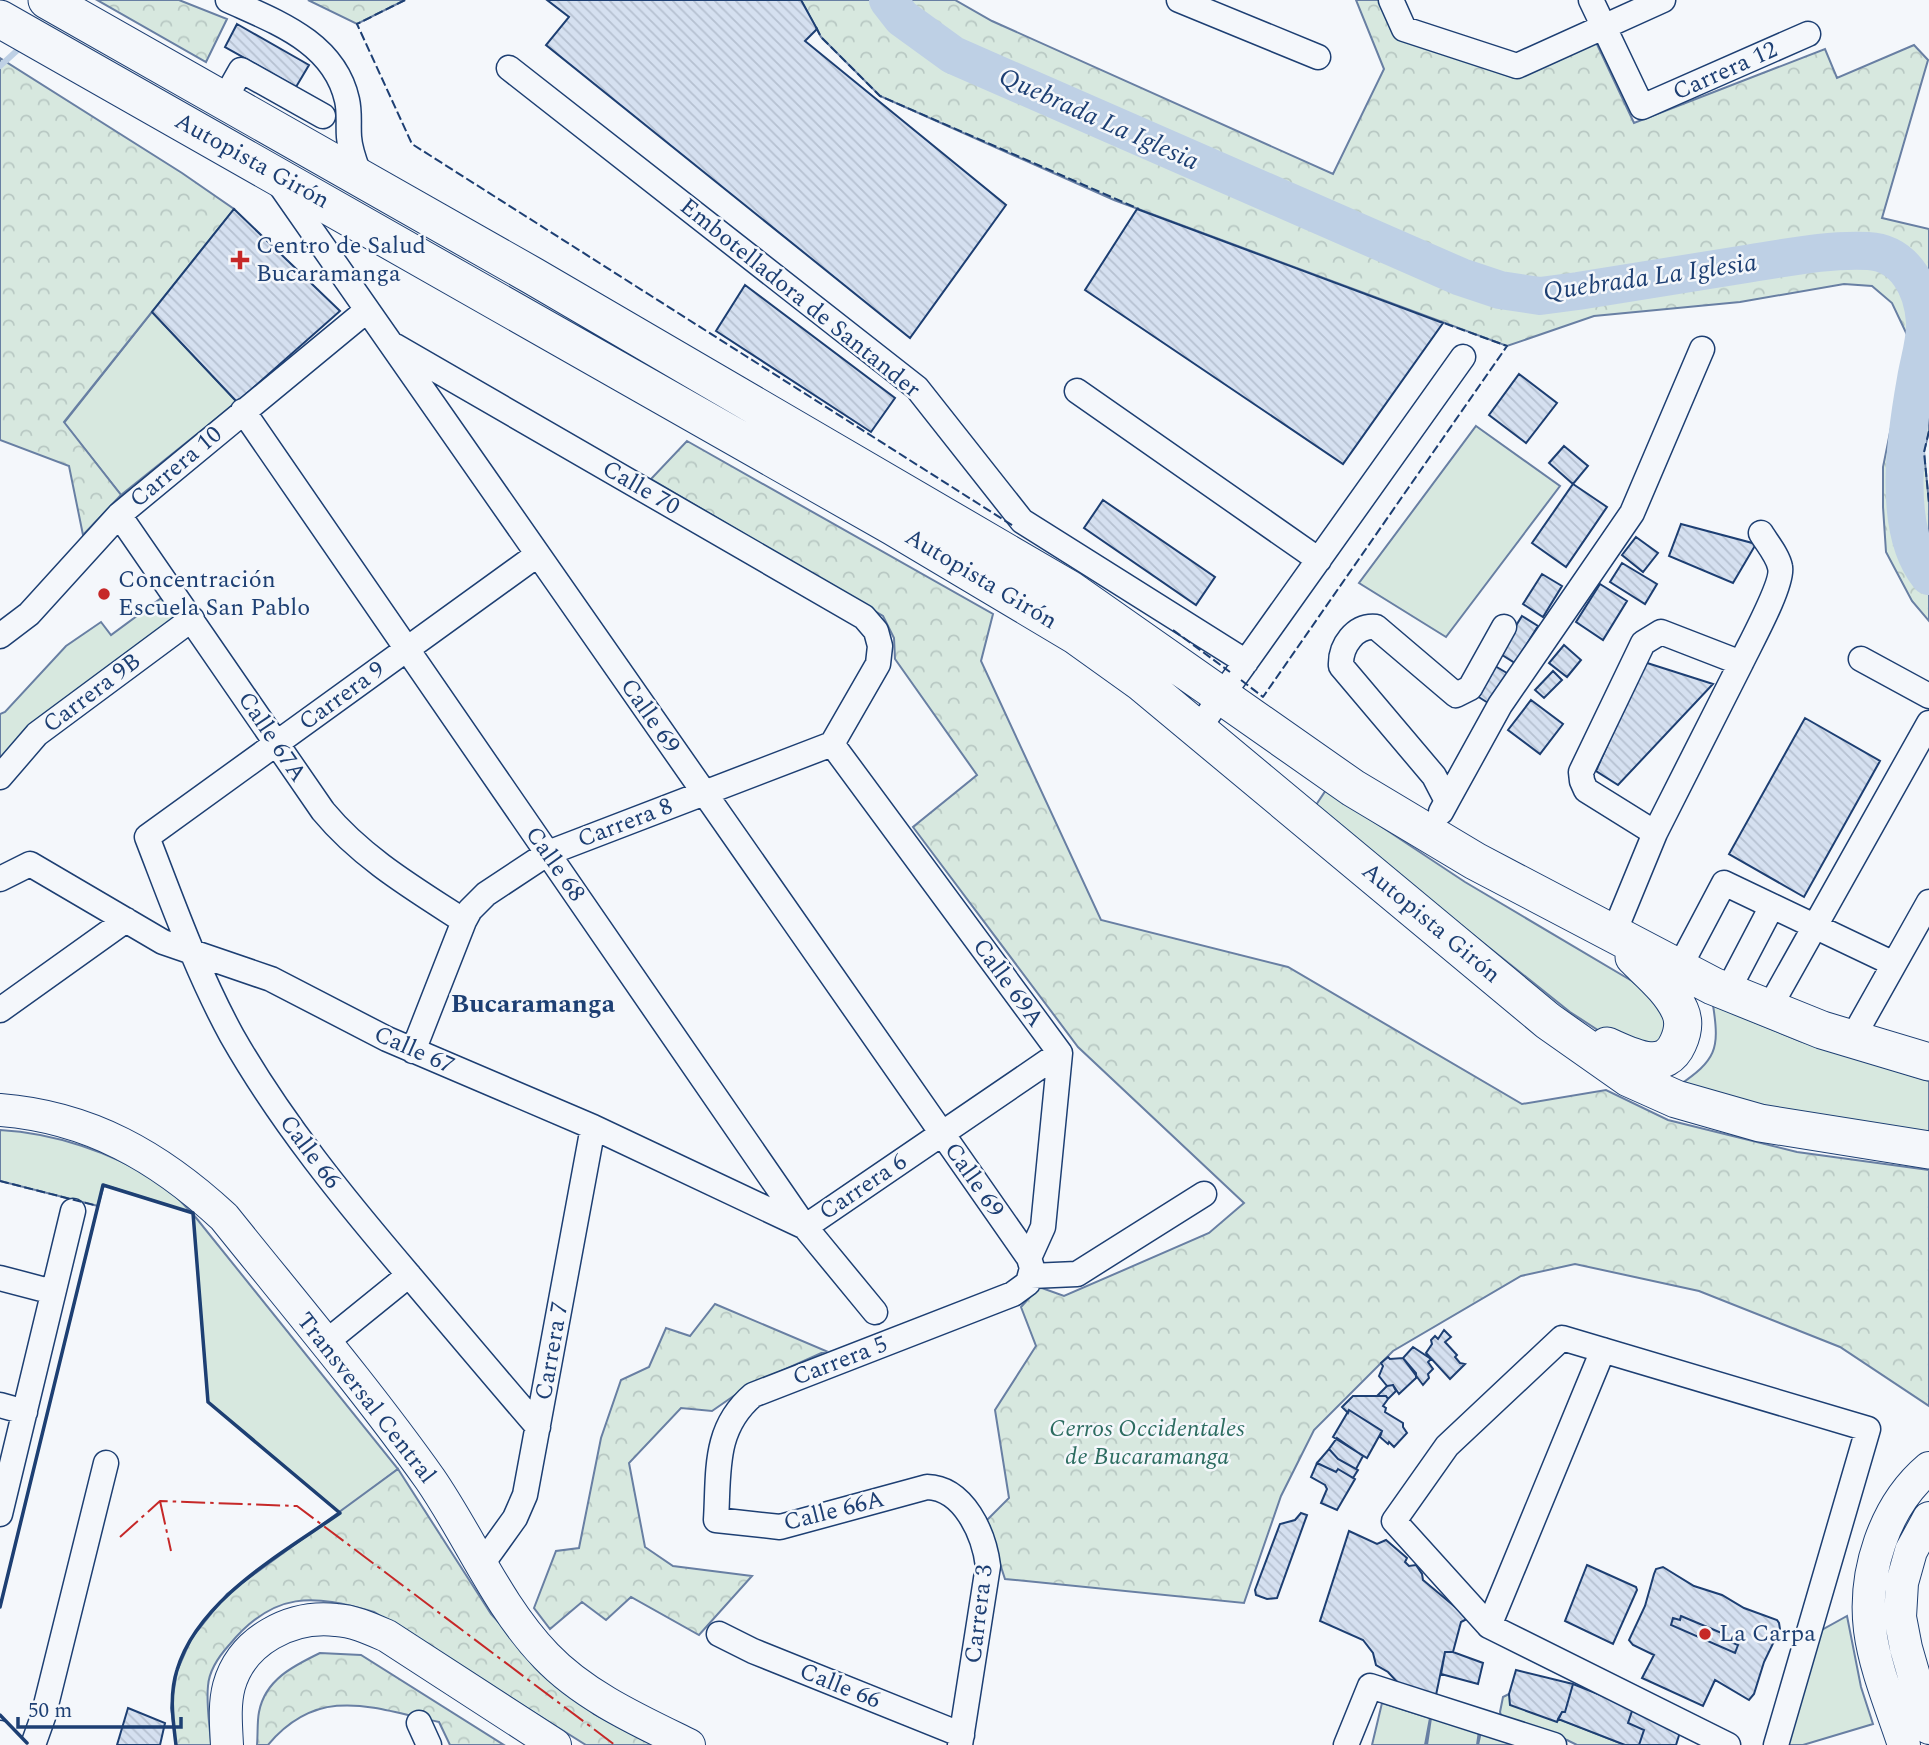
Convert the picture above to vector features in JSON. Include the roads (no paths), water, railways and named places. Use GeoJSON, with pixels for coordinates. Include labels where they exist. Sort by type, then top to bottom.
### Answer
{"type":"FeatureCollection","features":[{"type":"Feature","properties":{"kind":"highway","name":"Autopista Girón"},"geometry":{"type":"LineString","coordinates":[[47,0],[361,178],[1069,589],[1353,788],[1429,834],[1678,970],[1768,1010],[1929,1062]]}},
{"type":"Feature","properties":{"kind":"highway","name":"Autopista Girón"},"geometry":{"type":"LineString","coordinates":[[2,22],[880,519],[1075,635],[1142,683],[1548,1021],[1629,1078],[1676,1099],[1759,1123],[1929,1150]]}},
{"type":"Feature","properties":{"kind":"highway"},"geometry":{"type":"LineString","coordinates":[[1548,1021],[1649,1062],[1661,1060],[1676,1048],[1684,1024],[1677,1005],[1613,935]]}},
{"type":"Feature","properties":{"kind":"main road","name":"Transversal Central"},"geometry":{"type":"LineString","coordinates":[[0,1110],[46,1117],[138,1151],[196,1191],[224,1217],[430,1479],[529,1637],[563,1672],[610,1704],[689,1745]]}},
{"type":"Feature","properties":{"kind":"main road"},"geometry":{"type":"LineString","coordinates":[[1905,1728],[1870,1630],[1873,1566],[1891,1517],[1905,1494],[1929,1468]]}},
{"type":"Feature","properties":{"kind":"main road"},"geometry":{"type":"LineString","coordinates":[[1905,1728],[1900,1617],[1902,1583],[1911,1551],[1929,1517]]}},
{"type":"Feature","properties":{"kind":"main road"},"geometry":{"type":"LineString","coordinates":[[227,1745],[226,1703],[238,1664],[254,1645],[287,1625],[310,1620],[335,1620],[357,1624],[387,1636],[555,1745]]}},
{"type":"Feature","properties":{"kind":"street"},"geometry":{"type":"LineString","coordinates":[[228,0],[292,30],[315,46],[328,61],[346,96],[351,149],[361,178]]}},
{"type":"Feature","properties":{"kind":"street"},"geometry":{"type":"LineString","coordinates":[[1179,0],[1318,57]]}},
{"type":"Feature","properties":{"kind":"street"},"geometry":{"type":"LineString","coordinates":[[1391,0],[1404,29],[1517,66],[1663,0]]}},
{"type":"Feature","properties":{"kind":"street"},"geometry":{"type":"LineString","coordinates":[[1591,0],[1604,27]]}},
{"type":"Feature","properties":{"kind":"street","name":"Carrera 12"},"geometry":{"type":"LineString","coordinates":[[1604,27],[1642,107],[1808,34]]}},
{"type":"Feature","properties":{"kind":"street","name":"Embotelladora de Santander"},"geometry":{"type":"LineString","coordinates":[[509,68],[917,388],[1022,521],[1246,662]]}},
{"type":"Feature","properties":{"kind":"street"},"geometry":{"type":"LineString","coordinates":[[224,100],[241,69],[323,116]]}},
{"type":"Feature","properties":{"kind":"street"},"geometry":{"type":"LineString","coordinates":[[293,139],[323,116],[339,79]]}},
{"type":"Feature","properties":{"kind":"street","name":"Calle 69"},"geometry":{"type":"LineString","coordinates":[[271,172],[942,1134],[1030,1267]]}},
{"type":"Feature","properties":{"kind":"street","name":"Carrera 10"},"geometry":{"type":"LineString","coordinates":[[0,636],[29,614],[119,514],[366,311]]}},
{"type":"Feature","properties":{"kind":"street","name":"Calle 70"},"geometry":{"type":"LineString","coordinates":[[388,342],[864,617],[876,631],[880,646],[878,664],[832,744]]}},
{"type":"Feature","properties":{"kind":"street"},"geometry":{"type":"LineString","coordinates":[[1429,834],[1500,705],[1632,513],[1702,349]]}},
{"type":"Feature","properties":{"kind":"street"},"geometry":{"type":"LineString","coordinates":[[1198,729],[1463,357]]}},
{"type":"Feature","properties":{"kind":"street"},"geometry":{"type":"LineString","coordinates":[[1077,391],[1319,560]]}},
{"type":"Feature","properties":{"kind":"street","name":"Calle 68"},"geometry":{"type":"LineString","coordinates":[[243,411],[805,1227],[875,1312]]}},
{"type":"Feature","properties":{"kind":"street","name":"Calle 67A"},"geometry":{"type":"LineString","coordinates":[[119,514],[341,833],[389,872],[464,921]]}},
{"type":"Feature","properties":{"kind":"street"},"geometry":{"type":"LineString","coordinates":[[1613,935],[1655,833],[1774,593],[1780,567],[1761,533]]}},
{"type":"Feature","properties":{"kind":"street","name":"Carrera 9"},"geometry":{"type":"LineString","coordinates":[[147,837],[537,555]]}},
{"type":"Feature","properties":{"kind":"street","name":"Carrera 9B"},"geometry":{"type":"LineString","coordinates":[[0,777],[37,734],[192,619]]}},
{"type":"Feature","properties":{"kind":"street"},"geometry":{"type":"LineString","coordinates":[[1447,802],[1434,776],[1341,666],[1340,656],[1344,646],[1359,630],[1366,626],[1376,627],[1456,695],[1470,688],[1504,627]]}},
{"type":"Feature","properties":{"kind":"street"},"geometry":{"type":"LineString","coordinates":[[1655,833],[1586,790],[1581,781],[1581,772],[1643,643],[1661,632],[1741,663]]}},
{"type":"Feature","properties":{"kind":"street"},"geometry":{"type":"LineString","coordinates":[[1861,659],[1929,696]]}},
{"type":"Feature","properties":{"kind":"street"},"geometry":{"type":"LineString","coordinates":[[1768,1010],[1929,723]]}},
{"type":"Feature","properties":{"kind":"street","name":"Carrera 8"},"geometry":{"type":"LineString","coordinates":[[413,1051],[464,921],[470,910],[486,894],[548,853],[832,744]]}},
{"type":"Feature","properties":{"kind":"street","name":"Calle 69A"},"geometry":{"type":"LineString","coordinates":[[832,744],[1060,1054],[1042,1227],[1030,1267]]}},
{"type":"Feature","properties":{"kind":"street","name":"Calle 66"},"geometry":{"type":"LineString","coordinates":[[147,837],[191,951],[232,1034],[289,1126],[364,1222],[538,1427]]}},
{"type":"Feature","properties":{"kind":"street","name":"Calle 67"},"geometry":{"type":"LineString","coordinates":[[0,879],[30,864],[163,942],[271,978],[413,1051],[593,1127],[805,1227]]}},
{"type":"Feature","properties":{"kind":"street"},"geometry":{"type":"LineString","coordinates":[[1678,970],[1724,883],[1894,964]]}},
{"type":"Feature","properties":{"kind":"street"},"geometry":{"type":"LineString","coordinates":[[1852,1039],[1929,902]]}},
{"type":"Feature","properties":{"kind":"street"},"geometry":{"type":"LineString","coordinates":[[1727,992],[1772,906]]}},
{"type":"Feature","properties":{"kind":"street"},"geometry":{"type":"LineString","coordinates":[[0,1010],[126,920]]}},
{"type":"Feature","properties":{"kind":"street","name":"Carrera 6"},"geometry":{"type":"LineString","coordinates":[[805,1227],[1060,1054]]}},
{"type":"Feature","properties":{"kind":"street","name":"Carrera 7"},"geometry":{"type":"LineString","coordinates":[[482,1564],[522,1506],[593,1127]]}},
{"type":"Feature","properties":{"kind":"street"},"geometry":{"type":"LineString","coordinates":[[1030,1267],[1077,1274],[1204,1194]]}},
{"type":"Feature","properties":{"kind":"street"},"geometry":{"type":"LineString","coordinates":[[0,1514],[73,1211]]}},
{"type":"Feature","properties":{"kind":"street","name":"Carrera 5"},"geometry":{"type":"LineString","coordinates":[[716,1520],[720,1454],[726,1428],[739,1407],[753,1395],[1013,1294],[1028,1283],[1030,1267]]}},
{"type":"Feature","properties":{"kind":"street"},"geometry":{"type":"LineString","coordinates":[[325,1343],[409,1275]]}},
{"type":"Feature","properties":{"kind":"street"},"geometry":{"type":"LineString","coordinates":[[0,1278],[53,1292]]}},
{"type":"Feature","properties":{"kind":"street"},"geometry":{"type":"LineString","coordinates":[[1728,1745],[1489,1626],[1394,1521],[1447,1446],[1562,1338],[1868,1429],[1776,1745]]}},
{"type":"Feature","properties":{"kind":"street"},"geometry":{"type":"LineString","coordinates":[[1489,1626],[1603,1350]]}},
{"type":"Feature","properties":{"kind":"street"},"geometry":{"type":"LineString","coordinates":[[0,1405],[25,1412]]}},
{"type":"Feature","properties":{"kind":"street"},"geometry":{"type":"LineString","coordinates":[[33,1745],[43,1717],[106,1463]]}},
{"type":"Feature","properties":{"kind":"street","name":"Calle 66A"},"geometry":{"type":"LineString","coordinates":[[716,1520],[780,1527],[927,1488],[938,1488],[951,1493]]}},
{"type":"Feature","properties":{"kind":"street","name":"Carrera 3"},"geometry":{"type":"LineString","coordinates":[[951,1493],[975,1525],[986,1550],[988,1566],[961,1740]]}},
{"type":"Feature","properties":{"kind":"street","name":"Calle 66"},"geometry":{"type":"LineString","coordinates":[[719,1634],[961,1740]]}},
{"type":"Feature","properties":{"kind":"street"},"geometry":{"type":"LineString","coordinates":[[1346,1745],[1370,1686],[1554,1745]]}},
{"type":"Feature","properties":{"kind":"street"},"geometry":{"type":"LineString","coordinates":[[0,1732],[12,1745]]}},
{"type":"Feature","properties":{"kind":"waterway","name":"Quebrada La Iglesia"},"geometry":{"type":"LineString","coordinates":[[888,0],[902,18],[953,55],[1461,277],[1500,290],[1540,296],[1837,251],[1868,251],[1892,258],[1902,265],[1916,285],[1925,322],[1908,427],[1905,481],[1910,533],[1917,556],[1929,576]]}},
{"type":"Feature","properties":{"kind":"waterway"},"geometry":{"type":"LineString","coordinates":[[0,66],[22,46]]}},
{"type":"Feature","properties":{"kind":"place","name":"Centro de Salud Bucaramanga"},"geometry":{"type":"Point","coordinates":[240,260]}},
{"type":"Feature","properties":{"kind":"place","name":"Concentración Escuela San Pablo"},"geometry":{"type":"Point","coordinates":[104,594]}},
{"type":"Feature","properties":{"kind":"place","name":"La Carpa"},"geometry":{"type":"Point","coordinates":[1705,1634]}},
{"type":"Feature","properties":{"kind":"district","name":"Bucaramanga"},"geometry":{"type":"Point","coordinates":[533,1004]}},
{"type":"Feature","properties":{"kind":"park label","name":"Cerros Occidentales de Bucaramanga"},"geometry":{"type":"Point","coordinates":[1147,1443]}}]}
